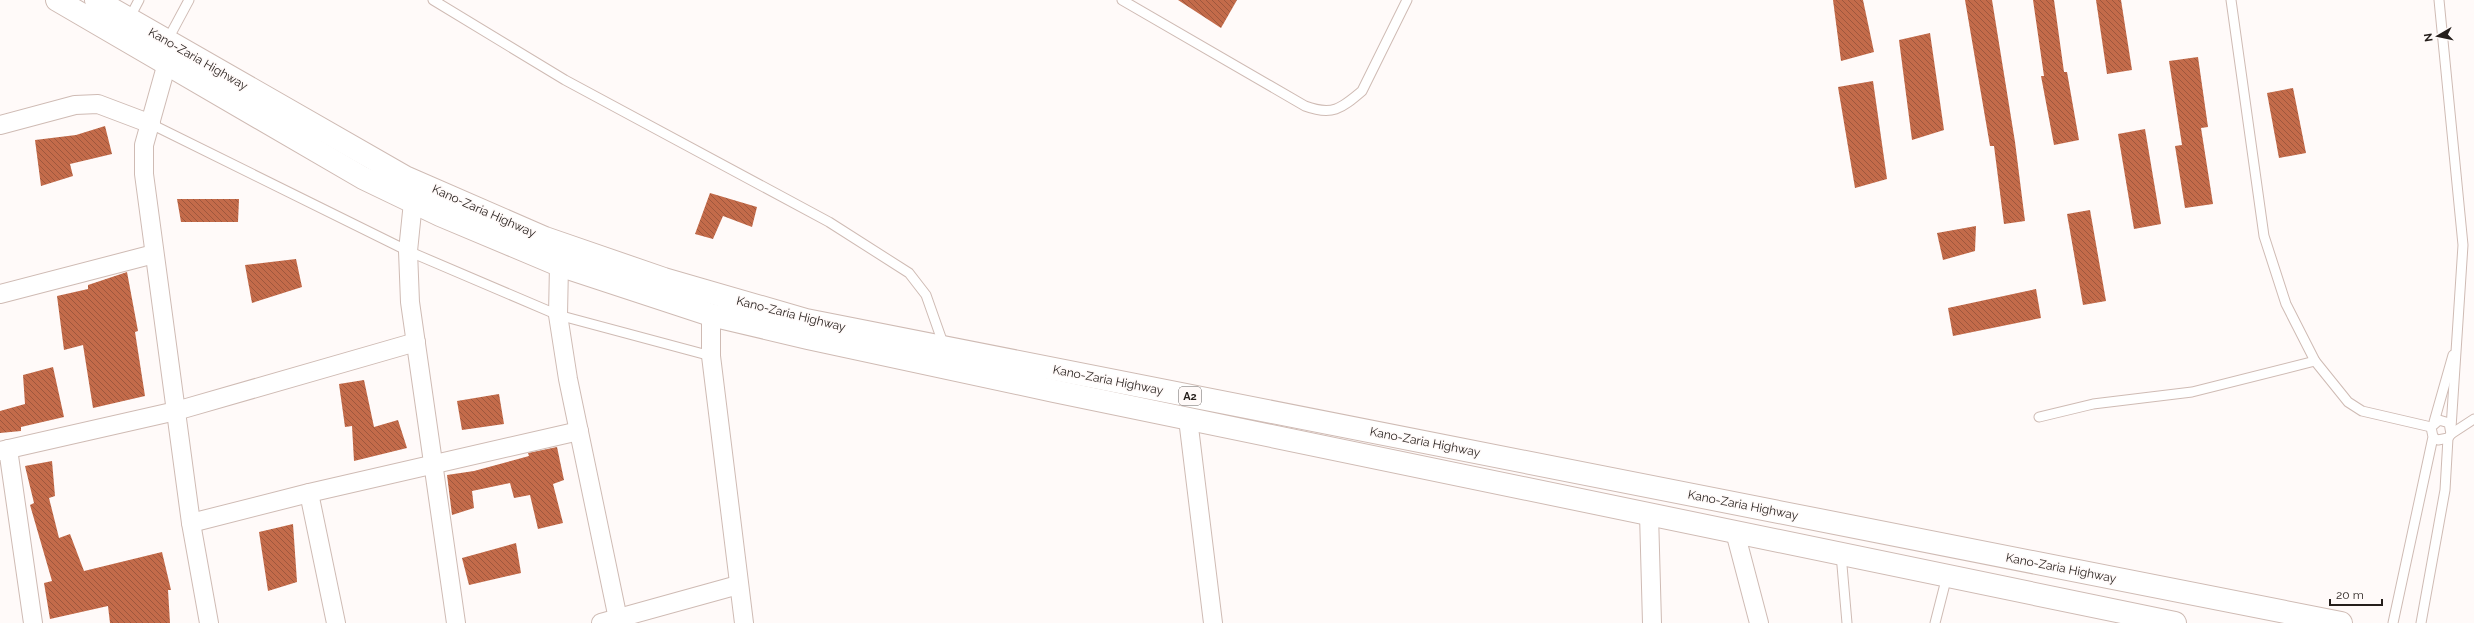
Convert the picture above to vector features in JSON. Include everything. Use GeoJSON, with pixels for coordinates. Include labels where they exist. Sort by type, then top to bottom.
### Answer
{"type":"FeatureCollection","features":[{"type":"Feature","properties":{"kind":"highway","name":"Kano-Zaria Highway"},"geometry":{"type":"LineString","coordinates":[[57,0],[363,178],[414,202],[559,264],[712,315],[808,338],[1188,419],[2175,623]]}},
{"type":"Feature","properties":{"kind":"highway","name":"Kano-Zaria Highway"},"geometry":{"type":"LineString","coordinates":[[96,0],[405,177],[545,238],[664,278],[806,320],[2341,623]]}},
{"type":"Feature","properties":{"kind":"street"},"geometry":{"type":"LineString","coordinates":[[167,63],[144,146],[144,174],[191,524],[210,623]]}},
{"type":"Feature","properties":{"kind":"street"},"geometry":{"type":"LineString","coordinates":[[0,124],[75,105],[98,104],[151,124]]}},
{"type":"Feature","properties":{"kind":"street"},"geometry":{"type":"LineString","coordinates":[[414,202],[408,250],[410,302],[456,623]]}},
{"type":"Feature","properties":{"kind":"street"},"geometry":{"type":"LineString","coordinates":[[0,294],[154,254]]}},
{"type":"Feature","properties":{"kind":"street"},"geometry":{"type":"LineString","coordinates":[[559,264],[558,315],[579,431],[610,621],[738,585]]}},
{"type":"Feature","properties":{"kind":"street"},"geometry":{"type":"LineString","coordinates":[[712,315],[711,356],[738,585],[744,623]]}},
{"type":"Feature","properties":{"kind":"street"},"geometry":{"type":"LineString","coordinates":[[33,623],[4,450],[176,411],[416,342]]}},
{"type":"Feature","properties":{"kind":"street"},"geometry":{"type":"LineString","coordinates":[[1188,419],[1213,623]]}},
{"type":"Feature","properties":{"kind":"street"},"geometry":{"type":"LineString","coordinates":[[191,524],[309,493],[579,431]]}},
{"type":"Feature","properties":{"kind":"street"},"geometry":{"type":"LineString","coordinates":[[309,493],[336,623]]}},
{"type":"Feature","properties":{"kind":"street"},"geometry":{"type":"LineString","coordinates":[[1649,514],[1652,623]]}},
{"type":"Feature","properties":{"kind":"street"},"geometry":{"type":"LineString","coordinates":[[1735,532],[1759,623]]}},
{"type":"Feature","properties":{"kind":"lane"},"geometry":{"type":"LineString","coordinates":[[129,19],[139,0]]}},
{"type":"Feature","properties":{"kind":"lane"},"geometry":{"type":"LineString","coordinates":[[167,41],[190,0]]}},
{"type":"Feature","properties":{"kind":"lane"},"geometry":{"type":"LineString","coordinates":[[433,0],[566,80],[829,222],[909,273],[926,295],[944,348]]}},
{"type":"Feature","properties":{"kind":"lane"},"geometry":{"type":"LineString","coordinates":[[1122,0],[1305,106],[1325,112],[1334,111],[1350,102],[1362,91],[1407,0]]}},
{"type":"Feature","properties":{"kind":"lane"},"geometry":{"type":"LineString","coordinates":[[2231,0],[2264,236],[2286,304],[2315,361],[2348,402],[2362,411],[2433,424],[2445,420],[2450,433]]}},
{"type":"Feature","properties":{"kind":"lane"},"geometry":{"type":"LineString","coordinates":[[2421,623],[2445,490],[2458,336],[2463,245],[2440,0]]}},
{"type":"Feature","properties":{"kind":"lane"},"geometry":{"type":"LineString","coordinates":[[151,124],[408,250],[558,315],[711,356]]}},
{"type":"Feature","properties":{"kind":"lane"},"geometry":{"type":"LineString","coordinates":[[2394,623],[2433,437],[2433,424],[2458,336]]}},
{"type":"Feature","properties":{"kind":"lane"},"geometry":{"type":"LineString","coordinates":[[2039,417],[2093,404],[2192,392],[2315,361]]}},
{"type":"Feature","properties":{"kind":"lane"},"geometry":{"type":"LineString","coordinates":[[2433,437],[2438,440],[2474,419]]}},
{"type":"Feature","properties":{"kind":"lane"},"geometry":{"type":"LineString","coordinates":[[1841,554],[1847,623]]}},
{"type":"Feature","properties":{"kind":"lane"},"geometry":{"type":"LineString","coordinates":[[1935,623],[1947,576]]}},
{"type":"Feature","properties":{"kind":"building"},"geometry":{"type":"Polygon","coordinates":[[[1178,0],[1237,0],[1221,28],[1178,0]]]}},
{"type":"Feature","properties":{"kind":"building"},"geometry":{"type":"Polygon","coordinates":[[[1833,0],[1863,0],[1874,52],[1841,61],[1833,0]]]}},
{"type":"Feature","properties":{"kind":"building"},"geometry":{"type":"Polygon","coordinates":[[[1965,0],[1992,0],[2015,142],[2025,221],[2004,224],[1994,146],[1990,146],[1965,0]]]}},
{"type":"Feature","properties":{"kind":"building"},"geometry":{"type":"Polygon","coordinates":[[[2033,0],[2054,0],[2064,72],[2067,72],[2079,140],[2054,145],[2041,76],[2044,76],[2033,0]]]}},
{"type":"Feature","properties":{"kind":"building"},"geometry":{"type":"Polygon","coordinates":[[[2096,0],[2121,0],[2132,70],[2107,74],[2096,0]]]}},
{"type":"Feature","properties":{"kind":"building"},"geometry":{"type":"Polygon","coordinates":[[[1930,33],[1944,130],[1912,140],[1899,40],[1930,33]]]}},
{"type":"Feature","properties":{"kind":"building"},"geometry":{"type":"Polygon","coordinates":[[[2198,57],[2208,127],[2201,128],[2213,204],[2185,208],[2175,146],[2182,145],[2169,61],[2198,57]]]}},
{"type":"Feature","properties":{"kind":"building"},"geometry":{"type":"Polygon","coordinates":[[[1873,81],[1887,179],[1855,188],[1838,87],[1873,81]]]}},
{"type":"Feature","properties":{"kind":"building"},"geometry":{"type":"Polygon","coordinates":[[[2293,88],[2306,153],[2279,158],[2267,93],[2293,88]]]}},
{"type":"Feature","properties":{"kind":"building"},"geometry":{"type":"Polygon","coordinates":[[[105,126],[112,154],[70,164],[73,176],[41,186],[35,140],[76,135],[105,126]]]}},
{"type":"Feature","properties":{"kind":"building"},"geometry":{"type":"Polygon","coordinates":[[[2145,129],[2161,224],[2134,229],[2118,134],[2145,129]]]}},
{"type":"Feature","properties":{"kind":"building"},"geometry":{"type":"Polygon","coordinates":[[[710,193],[757,207],[752,227],[723,216],[713,239],[695,234],[710,193]]]}},
{"type":"Feature","properties":{"kind":"building"},"geometry":{"type":"Polygon","coordinates":[[[177,199],[239,199],[238,222],[181,222],[177,199]]]}},
{"type":"Feature","properties":{"kind":"building"},"geometry":{"type":"Polygon","coordinates":[[[2090,210],[2106,301],[2083,305],[2067,214],[2090,210]]]}},
{"type":"Feature","properties":{"kind":"building"},"geometry":{"type":"Polygon","coordinates":[[[1976,226],[1975,251],[1943,260],[1937,233],[1976,226]]]}},
{"type":"Feature","properties":{"kind":"building"},"geometry":{"type":"Polygon","coordinates":[[[296,259],[302,287],[252,303],[245,265],[296,259]]]}},
{"type":"Feature","properties":{"kind":"building"},"geometry":{"type":"Polygon","coordinates":[[[127,272],[138,331],[135,332],[145,396],[93,408],[83,345],[64,350],[57,296],[88,289],[88,285],[127,272]]]}},
{"type":"Feature","properties":{"kind":"building"},"geometry":{"type":"Polygon","coordinates":[[[2036,289],[2041,318],[1953,336],[1948,308],[2036,289]]]}},
{"type":"Feature","properties":{"kind":"building"},"geometry":{"type":"Polygon","coordinates":[[[53,367],[64,417],[21,427],[21,431],[0,433],[0,411],[25,404],[23,375],[53,367]]]}},
{"type":"Feature","properties":{"kind":"building"},"geometry":{"type":"Polygon","coordinates":[[[364,380],[374,427],[398,420],[407,448],[354,461],[352,426],[345,427],[339,384],[364,380]]]}},
{"type":"Feature","properties":{"kind":"building"},"geometry":{"type":"Polygon","coordinates":[[[499,394],[504,424],[462,430],[457,401],[499,394]]]}},
{"type":"Feature","properties":{"kind":"building"},"geometry":{"type":"Polygon","coordinates":[[[557,447],[564,480],[553,484],[563,523],[538,529],[530,495],[514,498],[510,483],[472,491],[474,508],[452,515],[447,475],[474,471],[529,456],[528,453],[557,447]]]}},
{"type":"Feature","properties":{"kind":"building"},"geometry":{"type":"Polygon","coordinates":[[[52,461],[55,496],[49,498],[59,538],[70,534],[84,571],[162,552],[171,590],[168,590],[170,623],[110,623],[108,606],[50,619],[44,583],[52,581],[30,505],[34,503],[25,466],[52,461]]]}},
{"type":"Feature","properties":{"kind":"building"},"geometry":{"type":"Polygon","coordinates":[[[293,524],[297,582],[268,591],[259,532],[293,524]]]}},
{"type":"Feature","properties":{"kind":"building"},"geometry":{"type":"Polygon","coordinates":[[[516,543],[521,573],[469,585],[462,558],[516,543]]]}}]}
